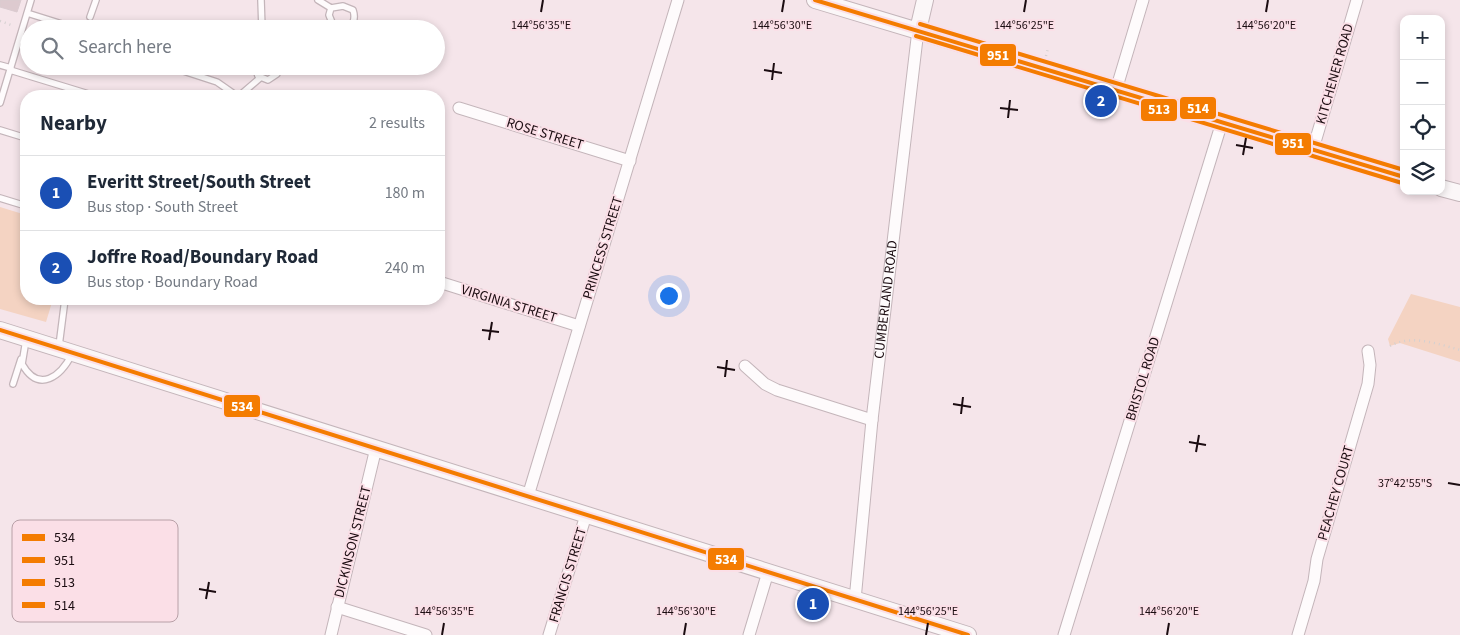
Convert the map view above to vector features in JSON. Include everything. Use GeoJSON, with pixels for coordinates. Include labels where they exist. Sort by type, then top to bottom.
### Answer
{"type":"FeatureCollection","features":[{"type":"Feature","properties":{"kind":"street","name":"PRINCESS STREET"},"geometry":{"type":"LineString","coordinates":[[528,496],[678,0]]}},
{"type":"Feature","properties":{"kind":"street"},"geometry":{"type":"LineString","coordinates":[[815,0],[1400,176]]}},
{"type":"Feature","properties":{"kind":"street","name":"CUMBERLAND ROAD"},"geometry":{"type":"LineString","coordinates":[[854,600],[912,64],[925,0]]}},
{"type":"Feature","properties":{"kind":"street"},"geometry":{"type":"LineString","coordinates":[[1116,90],[1143,0]]}},
{"type":"Feature","properties":{"kind":"street","name":"KITCHENER ROAD"},"geometry":{"type":"LineString","coordinates":[[1313,149],[1357,0]]}},
{"type":"Feature","properties":{"kind":"street","name":"ROSE STREET"},"geometry":{"type":"LineString","coordinates":[[459,108],[630,161]]}},
{"type":"Feature","properties":{"kind":"street","name":"BRISTOL ROAD"},"geometry":{"type":"LineString","coordinates":[[1064,635],[1222,122]]}},
{"type":"Feature","properties":{"kind":"street"},"geometry":{"type":"LineString","coordinates":[[1445,189],[1460,193]]}},
{"type":"Feature","properties":{"kind":"street","name":"VIRGINIA STREET"},"geometry":{"type":"LineString","coordinates":[[445,284],[579,326]]}},
{"type":"Feature","properties":{"kind":"street"},"geometry":{"type":"LineString","coordinates":[[0,330],[768,572],[938,630],[968,635]]}},
{"type":"Feature","properties":{"kind":"street","name":"PEACHEY COURT"},"geometry":{"type":"LineString","coordinates":[[1298,635],[1314,582],[1317,559],[1368,384],[1370,365],[1368,351]]}},
{"type":"Feature","properties":{"kind":"street"},"geometry":{"type":"LineString","coordinates":[[745,366],[765,384],[777,390],[872,420]]}},
{"type":"Feature","properties":{"kind":"street","name":"DICKINSON STREET"},"geometry":{"type":"LineString","coordinates":[[331,635],[376,448]]}},
{"type":"Feature","properties":{"kind":"street","name":"FRANCIS STREET"},"geometry":{"type":"LineString","coordinates":[[549,635],[586,515]]}},
{"type":"Feature","properties":{"kind":"street"},"geometry":{"type":"LineString","coordinates":[[749,635],[768,572]]}},
{"type":"Feature","properties":{"kind":"street"},"geometry":{"type":"LineString","coordinates":[[337,607],[426,635]]}},
{"type":"Feature","properties":{"kind":"lane"},"geometry":{"type":"LineString","coordinates":[[25,20],[31,0]]}},
{"type":"Feature","properties":{"kind":"lane"},"geometry":{"type":"LineString","coordinates":[[90,18],[96,0]]}},
{"type":"Feature","properties":{"kind":"lane"},"geometry":{"type":"LineString","coordinates":[[261,0],[262,20]]}},
{"type":"Feature","properties":{"kind":"lane"},"geometry":{"type":"LineString","coordinates":[[318,0],[331,8],[343,6],[353,10],[354,20]]}},
{"type":"Feature","properties":{"kind":"lane"},"geometry":{"type":"LineString","coordinates":[[331,8],[329,16],[331,20]]}},
{"type":"Feature","properties":{"kind":"lane"},"geometry":{"type":"LineString","coordinates":[[27,13],[49,20]]}},
{"type":"Feature","properties":{"kind":"lane"},"geometry":{"type":"LineString","coordinates":[[0,103],[20,37]]}},
{"type":"Feature","properties":{"kind":"lane"},"geometry":{"type":"LineString","coordinates":[[0,65],[20,72]]}},
{"type":"Feature","properties":{"kind":"lane"},"geometry":{"type":"LineString","coordinates":[[29,75],[76,90]]}},
{"type":"Feature","properties":{"kind":"lane"},"geometry":{"type":"LineString","coordinates":[[196,75],[217,82],[229,90]]}},
{"type":"Feature","properties":{"kind":"lane"},"geometry":{"type":"LineString","coordinates":[[245,90],[260,78],[272,78],[276,75]]}},
{"type":"Feature","properties":{"kind":"lane"},"geometry":{"type":"LineString","coordinates":[[0,130],[20,136]]}},
{"type":"Feature","properties":{"kind":"lane"},"geometry":{"type":"LineString","coordinates":[[0,198],[20,204]]}},
{"type":"Feature","properties":{"kind":"lane"},"geometry":{"type":"LineString","coordinates":[[22,357],[22,364],[30,375],[38,378],[52,379],[63,370],[66,350],[65,305]]}},
{"type":"Feature","properties":{"kind":"lane"},"geometry":{"type":"LineString","coordinates":[[13,384],[26,338]]}},
{"type":"Feature","properties":{"kind":"path"},"geometry":{"type":"LineString","coordinates":[[0,21],[20,27]]}},
{"type":"Feature","properties":{"kind":"path"},"geometry":{"type":"LineString","coordinates":[[1045,57],[1048,48]]}},
{"type":"Feature","properties":{"kind":"path"},"geometry":{"type":"LineString","coordinates":[[1099,112],[1102,101]]}},
{"type":"Feature","properties":{"kind":"path"},"geometry":{"type":"LineString","coordinates":[[1390,346],[1405,340],[1413,340],[1460,350]]}},
{"type":"Feature","properties":{"kind":"shaded area"},"geometry":{"type":"Polygon","coordinates":[[[0,207],[20,213],[20,305],[51,305],[46,322],[0,309],[0,207]]]}},
{"type":"Feature","properties":{"kind":"shaded area"},"geometry":{"type":"Polygon","coordinates":[[[1411,294],[1460,307],[1460,362],[1400,343],[1390,346],[1388,339],[1411,294]]]}},
{"type":"Feature","properties":{"kind":"building"},"geometry":{"type":"Polygon","coordinates":[[[0,0],[21,0],[17,12],[0,7],[0,0]]]}},
{"type":"Feature","properties":{"kind":"transit line","name":"951"},"geometry":{"type":"LineString","coordinates":[[815,0],[1400,176]]}},
{"type":"Feature","properties":{"kind":"transit line","name":"514"},"geometry":{"type":"LineString","coordinates":[[920,24],[1400,169]]}},
{"type":"Feature","properties":{"kind":"transit line","name":"513"},"geometry":{"type":"LineString","coordinates":[[916,36],[1400,182]]}},
{"type":"Feature","properties":{"kind":"transit line","name":"534"},"geometry":{"type":"LineString","coordinates":[[0,330],[968,635]]}},
{"type":"Feature","properties":{"kind":"place","name":"Joffre Road/Boundary Road"},"geometry":{"type":"Point","coordinates":[1101,101]}},
{"type":"Feature","properties":{"kind":"place","name":"Everitt Street/South Street"},"geometry":{"type":"Point","coordinates":[813,604]}}]}
